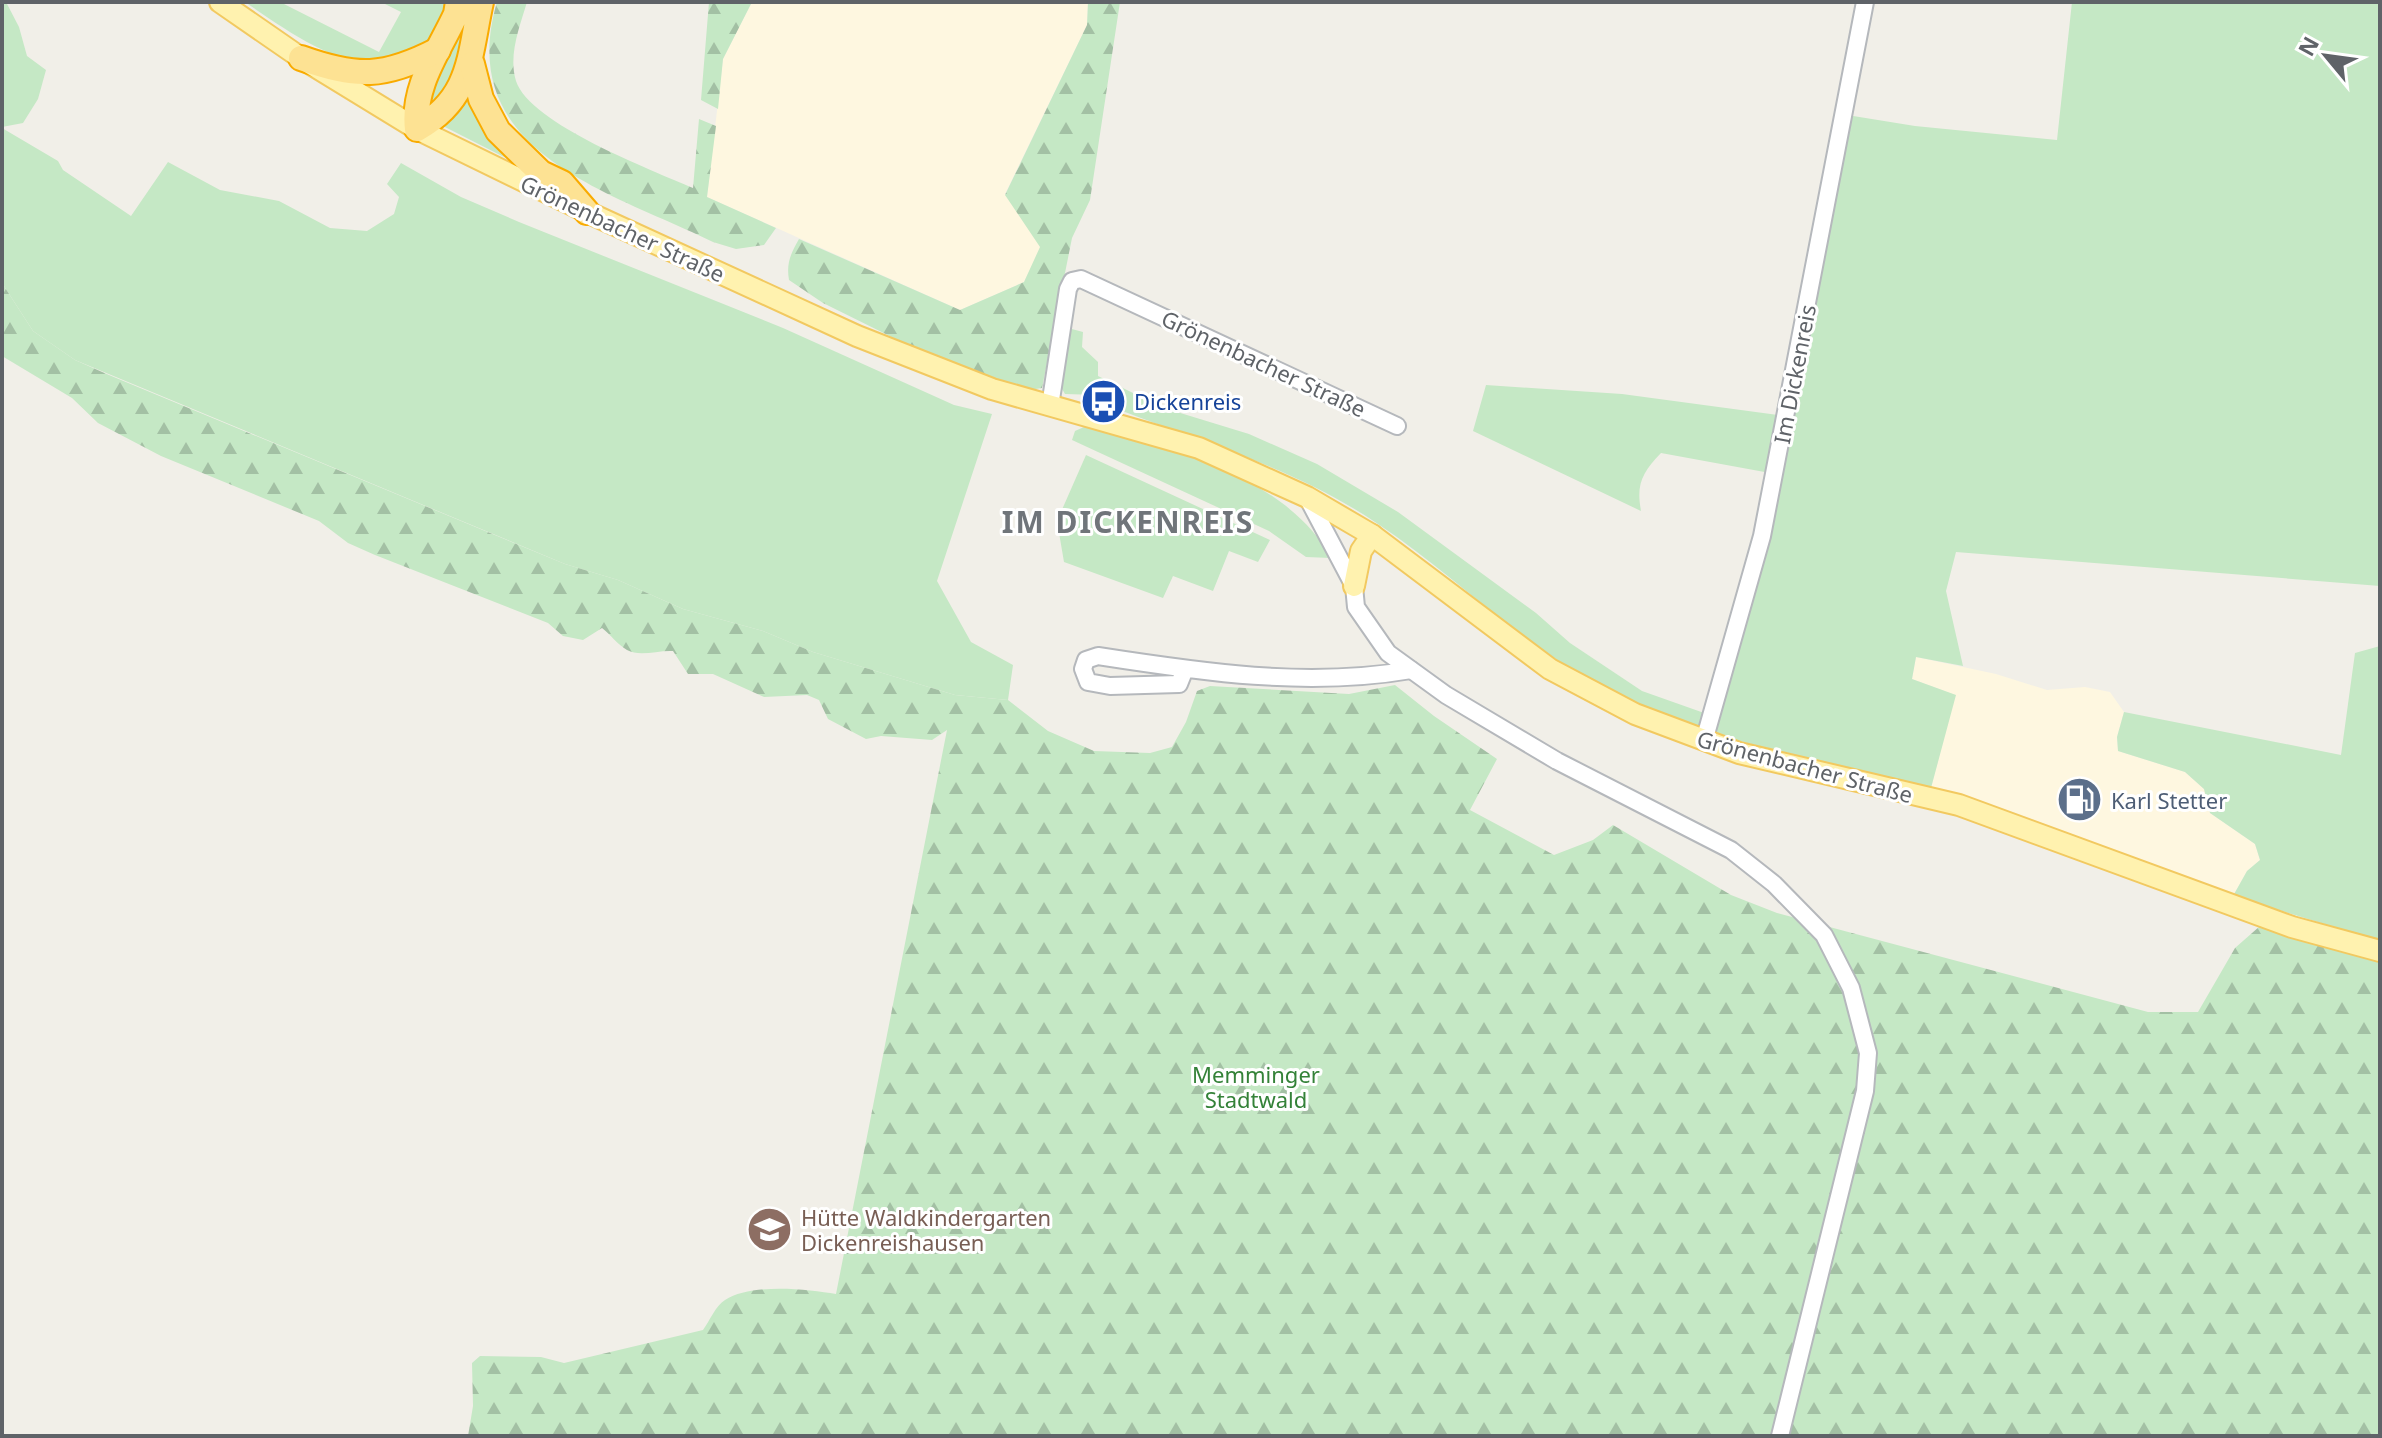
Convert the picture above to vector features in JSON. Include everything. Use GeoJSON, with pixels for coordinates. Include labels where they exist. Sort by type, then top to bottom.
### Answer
{"type":"FeatureCollection","features":[{"type":"Feature","properties":{"kind":"highway"},"geometry":{"type":"LineString","coordinates":[[458,2],[416,102],[417,129],[436,118],[448,105],[472,64],[481,2]]}},
{"type":"Feature","properties":{"kind":"highway"},"geometry":{"type":"LineString","coordinates":[[301,58],[333,70],[382,73],[403,68],[438,50]]}},
{"type":"Feature","properties":{"kind":"highway"},"geometry":{"type":"LineString","coordinates":[[472,64],[481,99],[498,131],[541,173],[562,183],[587,212]]}},
{"type":"Feature","properties":{"kind":"main road","name":"Grönenbacher Straße"},"geometry":{"type":"LineString","coordinates":[[220,2],[301,58],[417,129],[587,212],[935,368],[1050,406],[1199,448],[1307,497],[1372,535],[1550,669],[1623,708],[1739,753],[1959,805],[2292,927],[2380,951]]}},
{"type":"Feature","properties":{"kind":"main road"},"geometry":{"type":"LineString","coordinates":[[1354,586],[1361,551],[1372,535]]}},
{"type":"Feature","properties":{"kind":"street","name":"Im Dickenreis"},"geometry":{"type":"LineString","coordinates":[[1704,741],[1762,536],[1865,2]]}},
{"type":"Feature","properties":{"kind":"street","name":"Grönenbacher Straße"},"geometry":{"type":"LineString","coordinates":[[1050,406],[1068,289],[1072,281],[1081,279],[1397,426]]}},
{"type":"Feature","properties":{"kind":"street"},"geometry":{"type":"LineString","coordinates":[[1307,497],[1354,586],[1356,607],[1388,653],[1446,695],[1557,761],[1731,850],[1774,884],[1824,935],[1851,988],[1868,1053],[1865,1091],[1780,1436]]}},
{"type":"Feature","properties":{"kind":"street"},"geometry":{"type":"LineString","coordinates":[[1185,669],[1179,684],[1110,686],[1088,682],[1083,669],[1086,660],[1098,656],[1185,669],[1344,680],[1411,670]]}},
{"type":"Feature","properties":{"kind":"shaded area"},"geometry":{"type":"Polygon","coordinates":[[[752,2],[1088,2],[1087,25],[1005,194],[1041,247],[1024,282],[960,310],[707,197],[723,59],[752,2]]]}},
{"type":"Feature","properties":{"kind":"shaded area"},"geometry":{"type":"Polygon","coordinates":[[[1916,657],[1996,674],[2047,690],[2085,687],[2110,692],[2124,712],[2117,737],[2118,751],[2185,772],[2204,789],[2210,813],[2255,844],[2260,860],[2247,871],[2233,896],[2013,812],[1931,788],[1955,695],[1912,679],[1916,657]]]}},
{"type":"Feature","properties":{"kind":"green space"},"geometry":{"type":"Polygon","coordinates":[[[2,2],[6,2],[19,27],[27,56],[46,70],[38,99],[23,123],[2,127],[2,2]]]}},
{"type":"Feature","properties":{"kind":"green space"},"geometry":{"type":"Polygon","coordinates":[[[245,2],[280,2],[379,52],[401,12],[381,2],[449,2],[430,36],[408,56],[383,64],[356,62],[328,52],[299,38],[245,2]]]}},
{"type":"Feature","properties":{"kind":"green space"},"geometry":{"type":"Polygon","coordinates":[[[497,2],[527,2],[514,51],[516,81],[526,97],[567,129],[623,158],[693,188],[699,119],[716,126],[707,197],[776,228],[764,245],[736,249],[713,242],[587,183],[550,159],[519,130],[498,96],[489,53],[497,2]]]}},
{"type":"Feature","properties":{"kind":"green space"},"geometry":{"type":"Polygon","coordinates":[[[709,2],[752,2],[723,59],[718,109],[701,100],[709,2]]]}},
{"type":"Feature","properties":{"kind":"green space"},"geometry":{"type":"Polygon","coordinates":[[[1088,2],[1120,2],[1090,200],[1072,238],[1042,388],[1029,390],[920,351],[823,303],[789,280],[790,258],[799,239],[960,310],[1024,282],[1040,247],[1005,195],[1087,25],[1088,2]]]}},
{"type":"Feature","properties":{"kind":"green space"},"geometry":{"type":"Polygon","coordinates":[[[2072,2],[2380,2],[2380,586],[1956,552],[1946,591],[1963,666],[1916,657],[1912,679],[1956,695],[1931,788],[1715,735],[1715,720],[1847,115],[1915,126],[2057,140],[2072,2]]]}},
{"type":"Feature","properties":{"kind":"green space"},"geometry":{"type":"Polygon","coordinates":[[[468,7],[457,64],[446,89],[427,111],[425,97],[468,7]]]}},
{"type":"Feature","properties":{"kind":"green space"},"geometry":{"type":"Polygon","coordinates":[[[469,89],[485,129],[510,160],[441,125],[469,89]]]}},
{"type":"Feature","properties":{"kind":"green space"},"geometry":{"type":"Polygon","coordinates":[[[2,128],[58,161],[63,170],[131,216],[168,162],[220,190],[279,201],[330,228],[367,231],[394,214],[399,197],[387,184],[401,163],[461,197],[519,222],[783,328],[954,405],[992,414],[937,581],[971,642],[1013,665],[1008,700],[955,695],[813,652],[763,631],[683,609],[618,580],[565,564],[75,360],[33,331],[2,283],[2,128]]]}},
{"type":"Feature","properties":{"kind":"green space","name":"Memminger Stadtwald"},"geometry":{"type":"Polygon","coordinates":[[[2,283],[33,331],[75,360],[109,375],[565,564],[618,580],[683,609],[763,631],[813,652],[955,695],[1008,700],[1048,731],[1094,751],[1150,753],[1172,747],[1186,722],[1197,691],[1210,686],[1349,694],[1395,685],[1497,759],[1470,810],[1554,855],[1593,840],[1613,825],[1731,895],[1777,913],[2148,1012],[2198,1012],[2235,948],[2260,926],[2380,962],[2380,1436],[468,1436],[473,1406],[472,1363],[480,1356],[541,1357],[564,1363],[703,1330],[722,1302],[749,1291],[795,1289],[836,1294],[947,730],[932,740],[881,736],[866,739],[828,719],[819,700],[807,695],[764,697],[713,674],[688,674],[673,651],[632,652],[602,628],[583,640],[563,636],[548,623],[375,555],[348,543],[319,521],[161,456],[98,423],[72,398],[2,356],[2,283]]]}},
{"type":"Feature","properties":{"kind":"green space"},"geometry":{"type":"Polygon","coordinates":[[[1068,328],[1083,332],[1082,347],[1098,362],[1098,376],[1164,408],[1249,434],[1317,464],[1398,512],[1536,613],[1570,643],[1642,691],[1707,714],[1700,727],[1666,718],[1574,671],[1517,631],[1407,544],[1316,488],[1251,459],[1117,409],[1118,400],[1097,395],[1065,394],[1061,387],[1068,328]]]}},
{"type":"Feature","properties":{"kind":"green space"},"geometry":{"type":"Polygon","coordinates":[[[1486,385],[1622,394],[1778,415],[1770,473],[1661,453],[1642,479],[1639,493],[1641,511],[1473,431],[1486,385]]]}},
{"type":"Feature","properties":{"kind":"green space"},"geometry":{"type":"Polygon","coordinates":[[[1084,427],[1188,455],[1256,486],[1286,506],[1312,530],[1331,558],[1306,557],[1269,531],[1072,440],[1075,431],[1084,427]]]}},
{"type":"Feature","properties":{"kind":"green space"},"geometry":{"type":"Polygon","coordinates":[[[1086,455],[1270,540],[1258,562],[1229,551],[1213,591],[1173,576],[1163,598],[1064,562],[1057,521],[1086,455]]]}},
{"type":"Feature","properties":{"kind":"green space"},"geometry":{"type":"Polygon","coordinates":[[[2380,646],[2380,941],[2233,896],[2247,871],[2260,860],[2255,844],[2210,813],[2204,789],[2185,772],[2118,751],[2117,737],[2124,712],[2341,755],[2355,653],[2380,646]]]}},
{"type":"Feature","properties":{"kind":"place","name":"Dickenreis"},"geometry":{"type":"Point","coordinates":[1103,401]}},
{"type":"Feature","properties":{"kind":"place","name":"Karl Stetter"},"geometry":{"type":"Point","coordinates":[2080,800]}},
{"type":"Feature","properties":{"kind":"place","name":"Hütte Waldkindergarten Dickenreishausen"},"geometry":{"type":"Point","coordinates":[770,1230]}},
{"type":"Feature","properties":{"kind":"district","name":"IM DICKENREIS"},"geometry":{"type":"Point","coordinates":[1128,521]}}]}
